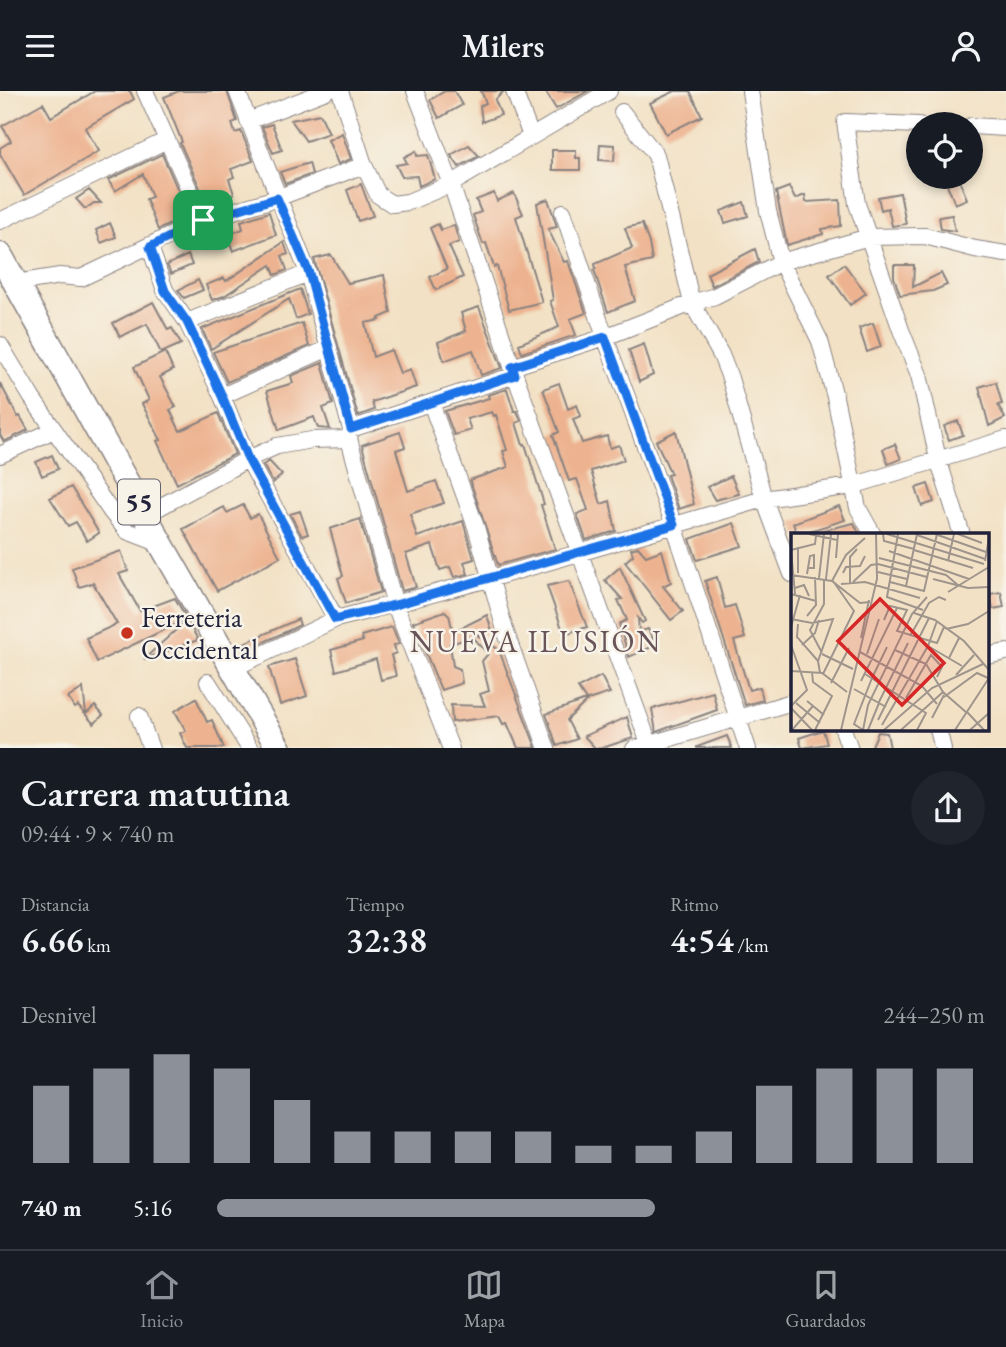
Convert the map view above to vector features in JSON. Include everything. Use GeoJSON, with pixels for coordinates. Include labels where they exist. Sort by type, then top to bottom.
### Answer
{"type":"FeatureCollection","features":[{"type":"Feature","properties":{"kind":"highway","name":"55"},"geometry":{"type":"LineString","coordinates":[[0,255],[274,747]]}},
{"type":"Feature","properties":{"kind":"street"},"geometry":{"type":"LineString","coordinates":[[145,91],[203,220]]}},
{"type":"Feature","properties":{"kind":"street"},"geometry":{"type":"LineString","coordinates":[[237,91],[277,198],[309,273],[395,605],[451,748]]}},
{"type":"Feature","properties":{"kind":"street"},"geometry":{"type":"LineString","coordinates":[[248,121],[326,91]]}},
{"type":"Feature","properties":{"kind":"street"},"geometry":{"type":"LineString","coordinates":[[340,91],[364,165],[378,195],[392,204],[408,202],[451,184],[609,91]]}},
{"type":"Feature","properties":{"kind":"street"},"geometry":{"type":"LineString","coordinates":[[415,91],[451,184],[513,371],[581,552],[645,747],[738,716],[791,703]]}},
{"type":"Feature","properties":{"kind":"street"},"geometry":{"type":"LineString","coordinates":[[514,91],[531,136]]}},
{"type":"Feature","properties":{"kind":"street"},"geometry":{"type":"LineString","coordinates":[[750,91],[768,211],[781,262],[820,341],[835,397],[858,508],[872,533]]}},
{"type":"Feature","properties":{"kind":"street"},"geometry":{"type":"LineString","coordinates":[[622,113],[656,155],[692,303],[721,355],[730,378],[764,499],[791,569]]}},
{"type":"Feature","properties":{"kind":"street"},"geometry":{"type":"LineString","coordinates":[[906,124],[845,122],[858,204],[919,375],[938,459],[961,533]]}},
{"type":"Feature","properties":{"kind":"street"},"geometry":{"type":"LineString","coordinates":[[983,127],[1006,128]]}},
{"type":"Feature","properties":{"kind":"street"},"geometry":{"type":"LineString","coordinates":[[0,221],[167,139]]}},
{"type":"Feature","properties":{"kind":"street"},"geometry":{"type":"LineString","coordinates":[[16,283],[60,276],[81,278],[203,220],[277,198],[364,165]]}},
{"type":"Feature","properties":{"kind":"street"},"geometry":{"type":"LineString","coordinates":[[563,212],[605,337],[674,525],[748,748]]}},
{"type":"Feature","properties":{"kind":"street"},"geometry":{"type":"LineString","coordinates":[[145,515],[277,446],[350,434],[715,296],[781,262],[869,237],[925,236],[1006,254]]}},
{"type":"Feature","properties":{"kind":"street"},"geometry":{"type":"LineString","coordinates":[[150,247],[165,291],[187,322],[248,459],[335,619]]}},
{"type":"Feature","properties":{"kind":"street"},"geometry":{"type":"LineString","coordinates":[[187,322],[309,273]]}},
{"type":"Feature","properties":{"kind":"street"},"geometry":{"type":"LineString","coordinates":[[0,345],[54,430],[127,531],[161,544]]}},
{"type":"Feature","properties":{"kind":"street"},"geometry":{"type":"LineString","coordinates":[[222,396],[329,348]]}},
{"type":"Feature","properties":{"kind":"street"},"geometry":{"type":"LineString","coordinates":[[431,403],[476,527],[489,579],[547,748]]}},
{"type":"Feature","properties":{"kind":"street"},"geometry":{"type":"LineString","coordinates":[[0,455],[54,430]]}},
{"type":"Feature","properties":{"kind":"street"},"geometry":{"type":"LineString","coordinates":[[232,669],[335,619],[489,579],[764,499],[852,485],[1006,439]]}},
{"type":"Feature","properties":{"kind":"street"},"geometry":{"type":"LineString","coordinates":[[988,656],[1006,652]]}},
{"type":"Feature","properties":{"kind":"street"},"geometry":{"type":"LineString","coordinates":[[208,682],[250,748]]}},
{"type":"Feature","properties":{"kind":"street"},"geometry":{"type":"LineString","coordinates":[[139,716],[151,748]]}},
{"type":"Feature","properties":{"kind":"street"},"geometry":{"type":"LineString","coordinates":[[844,731],[849,748]]}},
{"type":"Feature","properties":{"kind":"street"},"geometry":{"type":"LineString","coordinates":[[939,731],[943,748]]}},
{"type":"Feature","properties":{"kind":"building"},"geometry":{"type":"Polygon","coordinates":[[[95,91],[130,91],[134,99],[85,128],[99,151],[24,195],[0,154],[0,148],[11,141],[2,126],[43,103],[51,117],[95,91]]]}},
{"type":"Feature","properties":{"kind":"building"},"geometry":{"type":"Polygon","coordinates":[[[179,91],[227,91],[237,121],[232,123],[235,133],[241,131],[253,161],[231,169],[234,177],[229,179],[234,194],[207,204],[180,143],[182,142],[164,97],[179,91]]]}},
{"type":"Feature","properties":{"kind":"building"},"geometry":{"type":"Polygon","coordinates":[[[445,91],[454,91],[462,105],[439,118],[430,100],[445,91]]]}},
{"type":"Feature","properties":{"kind":"building"},"geometry":{"type":"Polygon","coordinates":[[[481,91],[504,91],[495,100],[501,115],[482,122],[480,106],[486,103],[481,91]]]}},
{"type":"Feature","properties":{"kind":"building"},"geometry":{"type":"Polygon","coordinates":[[[545,91],[588,91],[556,109],[545,91]]]}},
{"type":"Feature","properties":{"kind":"building"},"geometry":{"type":"Polygon","coordinates":[[[675,91],[690,91],[702,116],[666,134],[650,103],[675,91]]]}},
{"type":"Feature","properties":{"kind":"building"},"geometry":{"type":"Polygon","coordinates":[[[320,114],[329,133],[306,141],[291,120],[320,114]]]}},
{"type":"Feature","properties":{"kind":"building"},"geometry":{"type":"Polygon","coordinates":[[[272,124],[282,150],[273,153],[262,127],[272,124]]]}},
{"type":"Feature","properties":{"kind":"building"},"geometry":{"type":"Polygon","coordinates":[[[342,133],[351,159],[338,164],[328,140],[342,133]]]}},
{"type":"Feature","properties":{"kind":"building"},"geometry":{"type":"Polygon","coordinates":[[[600,144],[615,145],[614,161],[599,160],[600,144]]]}},
{"type":"Feature","properties":{"kind":"building"},"geometry":{"type":"Polygon","coordinates":[[[469,145],[479,156],[459,167],[451,155],[469,145]]]}},
{"type":"Feature","properties":{"kind":"building"},"geometry":{"type":"Polygon","coordinates":[[[552,150],[576,150],[576,158],[580,158],[580,170],[552,170],[552,150]]]}},
{"type":"Feature","properties":{"kind":"building"},"geometry":{"type":"Polygon","coordinates":[[[416,151],[417,156],[428,155],[435,179],[419,186],[417,176],[402,177],[396,165],[407,163],[404,157],[416,151]]]}},
{"type":"Feature","properties":{"kind":"building"},"geometry":{"type":"Polygon","coordinates":[[[162,154],[189,215],[158,230],[146,199],[152,197],[143,174],[115,191],[108,180],[162,154]]]}},
{"type":"Feature","properties":{"kind":"building"},"geometry":{"type":"Polygon","coordinates":[[[309,163],[312,174],[285,184],[280,172],[309,163]]]}},
{"type":"Feature","properties":{"kind":"building"},"geometry":{"type":"Polygon","coordinates":[[[361,184],[373,216],[358,221],[347,190],[361,184]]]}},
{"type":"Feature","properties":{"kind":"building"},"geometry":{"type":"Polygon","coordinates":[[[789,187],[795,199],[805,195],[806,202],[840,200],[841,226],[822,229],[823,234],[787,245],[776,192],[789,187]]]}},
{"type":"Feature","properties":{"kind":"building"},"geometry":{"type":"Polygon","coordinates":[[[949,189],[963,189],[967,199],[955,204],[949,189]]]}},
{"type":"Feature","properties":{"kind":"building"},"geometry":{"type":"Polygon","coordinates":[[[89,190],[101,203],[94,203],[85,209],[76,199],[89,190]]]}},
{"type":"Feature","properties":{"kind":"building"},"geometry":{"type":"Polygon","coordinates":[[[494,193],[497,201],[514,193],[523,214],[516,217],[542,302],[509,310],[497,266],[494,267],[486,243],[483,244],[473,215],[481,212],[476,200],[494,193]]]}},
{"type":"Feature","properties":{"kind":"building"},"geometry":{"type":"Polygon","coordinates":[[[900,193],[906,224],[892,226],[888,208],[881,210],[878,197],[900,193]]]}},
{"type":"Feature","properties":{"kind":"building"},"geometry":{"type":"Polygon","coordinates":[[[548,199],[557,227],[548,229],[564,262],[568,261],[586,313],[570,319],[576,335],[522,353],[519,344],[559,327],[550,301],[553,300],[537,203],[548,199]]]}},
{"type":"Feature","properties":{"kind":"building"},"geometry":{"type":"Polygon","coordinates":[[[744,202],[748,216],[725,223],[721,211],[744,202]]]}},
{"type":"Feature","properties":{"kind":"building"},"geometry":{"type":"Polygon","coordinates":[[[269,212],[276,235],[233,251],[227,235],[243,229],[241,221],[269,212]]]}},
{"type":"Feature","properties":{"kind":"building"},"geometry":{"type":"Polygon","coordinates":[[[952,215],[955,231],[941,229],[939,217],[952,215]]]}},
{"type":"Feature","properties":{"kind":"building"},"geometry":{"type":"Polygon","coordinates":[[[110,223],[116,237],[101,243],[96,230],[110,223]]]}},
{"type":"Feature","properties":{"kind":"building"},"geometry":{"type":"Polygon","coordinates":[[[438,224],[441,230],[454,225],[459,242],[449,246],[463,277],[436,290],[430,277],[447,269],[430,228],[438,224]]]}},
{"type":"Feature","properties":{"kind":"building"},"geometry":{"type":"Polygon","coordinates":[[[642,224],[652,261],[625,267],[635,301],[608,312],[594,270],[595,264],[632,248],[625,228],[642,224]]]}},
{"type":"Feature","properties":{"kind":"building"},"geometry":{"type":"Polygon","coordinates":[[[284,242],[288,254],[282,256],[287,270],[275,275],[271,265],[224,296],[212,300],[206,285],[224,278],[226,281],[284,242]]]}},
{"type":"Feature","properties":{"kind":"building"},"geometry":{"type":"Polygon","coordinates":[[[755,249],[759,262],[712,286],[707,274],[755,249]]]}},
{"type":"Feature","properties":{"kind":"building"},"geometry":{"type":"Polygon","coordinates":[[[188,255],[192,265],[171,274],[167,265],[188,255]]]}},
{"type":"Feature","properties":{"kind":"building"},"geometry":{"type":"Polygon","coordinates":[[[331,255],[348,283],[384,275],[391,313],[379,318],[380,320],[365,323],[373,357],[391,350],[400,373],[410,369],[416,387],[372,402],[374,410],[358,416],[314,259],[331,255]]]}},
{"type":"Feature","properties":{"kind":"building"},"geometry":{"type":"Polygon","coordinates":[[[844,264],[866,293],[850,305],[829,275],[844,264]]]}},
{"type":"Feature","properties":{"kind":"building"},"geometry":{"type":"Polygon","coordinates":[[[894,265],[914,265],[913,287],[941,273],[947,285],[933,291],[900,295],[894,277],[894,265]]]}},
{"type":"Feature","properties":{"kind":"building"},"geometry":{"type":"Polygon","coordinates":[[[198,280],[203,290],[184,298],[178,290],[198,280]]]}},
{"type":"Feature","properties":{"kind":"building"},"geometry":{"type":"Polygon","coordinates":[[[300,289],[308,314],[296,319],[289,299],[211,349],[202,329],[300,289]]]}},
{"type":"Feature","properties":{"kind":"building"},"geometry":{"type":"Polygon","coordinates":[[[153,302],[168,330],[172,328],[181,344],[161,353],[147,324],[120,337],[113,323],[153,302]]]}},
{"type":"Feature","properties":{"kind":"building"},"geometry":{"type":"Polygon","coordinates":[[[479,307],[502,368],[481,375],[473,350],[444,361],[438,342],[466,331],[461,313],[479,307]]]}},
{"type":"Feature","properties":{"kind":"building"},"geometry":{"type":"Polygon","coordinates":[[[302,323],[309,346],[227,382],[213,352],[302,323]]]}},
{"type":"Feature","properties":{"kind":"building"},"geometry":{"type":"Polygon","coordinates":[[[873,323],[881,347],[867,352],[859,328],[873,323]]]}},
{"type":"Feature","properties":{"kind":"building"},"geometry":{"type":"Polygon","coordinates":[[[644,344],[653,375],[639,382],[629,350],[644,344]]]}},
{"type":"Feature","properties":{"kind":"building"},"geometry":{"type":"Polygon","coordinates":[[[165,352],[173,370],[160,377],[176,407],[170,410],[180,431],[218,413],[235,454],[177,484],[157,441],[161,440],[142,404],[149,400],[134,367],[165,352]]]}},
{"type":"Feature","properties":{"kind":"building"},"geometry":{"type":"Polygon","coordinates":[[[322,363],[333,404],[323,408],[330,429],[318,428],[314,417],[279,430],[267,391],[293,383],[291,376],[322,363]]]}},
{"type":"Feature","properties":{"kind":"building"},"geometry":{"type":"Polygon","coordinates":[[[996,382],[1002,404],[998,405],[1005,418],[989,426],[979,387],[996,382]]]}},
{"type":"Feature","properties":{"kind":"building"},"geometry":{"type":"Polygon","coordinates":[[[0,383],[28,430],[4,442],[0,435],[0,383]]]}},
{"type":"Feature","properties":{"kind":"building"},"geometry":{"type":"Polygon","coordinates":[[[559,383],[568,409],[577,405],[581,416],[573,419],[582,443],[607,436],[610,448],[619,445],[624,460],[591,471],[601,504],[610,501],[616,531],[586,540],[577,514],[588,510],[577,479],[569,481],[553,435],[559,432],[543,389],[559,383]]]}},
{"type":"Feature","properties":{"kind":"building"},"geometry":{"type":"Polygon","coordinates":[[[507,389],[514,411],[517,411],[521,421],[516,423],[544,504],[541,505],[555,549],[498,565],[470,480],[508,467],[503,451],[507,450],[496,415],[492,412],[467,419],[471,430],[454,435],[445,411],[489,398],[488,395],[507,389]]]}},
{"type":"Feature","properties":{"kind":"building"},"geometry":{"type":"Polygon","coordinates":[[[958,421],[963,435],[949,440],[944,426],[958,421]]]}},
{"type":"Feature","properties":{"kind":"building"},"geometry":{"type":"Polygon","coordinates":[[[676,431],[694,504],[679,509],[667,475],[671,474],[656,441],[676,431]]]}},
{"type":"Feature","properties":{"kind":"building"},"geometry":{"type":"Polygon","coordinates":[[[400,432],[405,447],[396,450],[408,491],[436,481],[444,503],[410,514],[417,537],[463,521],[474,559],[464,562],[468,574],[454,577],[450,567],[440,570],[432,545],[406,554],[416,587],[402,591],[362,445],[400,432]]]}},
{"type":"Feature","properties":{"kind":"building"},"geometry":{"type":"Polygon","coordinates":[[[895,444],[901,459],[888,464],[883,449],[895,444]]]}},
{"type":"Feature","properties":{"kind":"building"},"geometry":{"type":"Polygon","coordinates":[[[52,455],[58,469],[42,476],[36,462],[52,455]]]}},
{"type":"Feature","properties":{"kind":"building"},"geometry":{"type":"Polygon","coordinates":[[[269,461],[282,475],[273,483],[263,465],[269,461]]]}},
{"type":"Feature","properties":{"kind":"building"},"geometry":{"type":"Polygon","coordinates":[[[731,476],[739,494],[715,500],[707,487],[731,476]]]}},
{"type":"Feature","properties":{"kind":"building"},"geometry":{"type":"Polygon","coordinates":[[[928,484],[934,502],[922,506],[916,488],[928,484]]]}},
{"type":"Feature","properties":{"kind":"building"},"geometry":{"type":"Polygon","coordinates":[[[71,487],[99,533],[87,541],[76,522],[68,526],[50,498],[71,487]]]}},
{"type":"Feature","properties":{"kind":"building"},"geometry":{"type":"Polygon","coordinates":[[[243,505],[250,518],[258,514],[280,557],[217,591],[183,529],[224,507],[227,513],[243,505]]]}},
{"type":"Feature","properties":{"kind":"building"},"geometry":{"type":"Polygon","coordinates":[[[839,506],[845,520],[803,533],[796,533],[793,523],[839,506]]]}},
{"type":"Feature","properties":{"kind":"building"},"geometry":{"type":"Polygon","coordinates":[[[300,511],[308,534],[302,536],[290,514],[300,511]]]}},
{"type":"Feature","properties":{"kind":"building"},"geometry":{"type":"Polygon","coordinates":[[[360,519],[381,592],[346,603],[338,578],[343,576],[330,529],[360,519]]]}},
{"type":"Feature","properties":{"kind":"building"},"geometry":{"type":"Polygon","coordinates":[[[734,523],[742,546],[697,560],[690,539],[734,523]]]}},
{"type":"Feature","properties":{"kind":"building"},"geometry":{"type":"Polygon","coordinates":[[[854,523],[859,533],[824,533],[824,530],[854,523]]]}},
{"type":"Feature","properties":{"kind":"building"},"geometry":{"type":"Polygon","coordinates":[[[638,547],[646,556],[662,550],[671,582],[663,586],[683,611],[671,620],[625,562],[633,555],[631,549],[638,547]]]}},
{"type":"Feature","properties":{"kind":"building"},"geometry":{"type":"Polygon","coordinates":[[[121,551],[128,571],[119,574],[140,611],[175,598],[187,619],[97,662],[86,638],[117,624],[93,583],[79,587],[72,568],[121,551]]]}},
{"type":"Feature","properties":{"kind":"building"},"geometry":{"type":"Polygon","coordinates":[[[620,567],[645,621],[642,623],[638,618],[639,632],[648,629],[656,645],[629,657],[619,624],[627,620],[618,600],[622,599],[605,580],[620,567]]]}},
{"type":"Feature","properties":{"kind":"building"},"geometry":{"type":"Polygon","coordinates":[[[717,577],[725,608],[735,605],[745,638],[734,641],[749,690],[760,687],[763,700],[745,705],[705,581],[717,577]]]}},
{"type":"Feature","properties":{"kind":"building"},"geometry":{"type":"Polygon","coordinates":[[[569,581],[587,627],[564,634],[547,586],[569,581]]]}},
{"type":"Feature","properties":{"kind":"building"},"geometry":{"type":"Polygon","coordinates":[[[1001,592],[1004,607],[993,609],[990,594],[1001,592]]]}},
{"type":"Feature","properties":{"kind":"building"},"geometry":{"type":"Polygon","coordinates":[[[445,611],[449,615],[453,632],[487,615],[492,631],[477,635],[499,650],[536,748],[518,748],[507,723],[503,724],[499,716],[452,722],[451,705],[485,706],[480,694],[489,691],[482,661],[488,654],[473,637],[450,644],[453,666],[460,669],[462,683],[441,690],[413,622],[445,611]]]}},
{"type":"Feature","properties":{"kind":"building"},"geometry":{"type":"Polygon","coordinates":[[[298,619],[300,625],[247,650],[244,643],[298,619]]]}},
{"type":"Feature","properties":{"kind":"building"},"geometry":{"type":"Polygon","coordinates":[[[187,620],[198,640],[144,659],[187,620]]]}},
{"type":"Feature","properties":{"kind":"building"},"geometry":{"type":"Polygon","coordinates":[[[392,627],[399,644],[394,645],[396,653],[391,655],[396,676],[381,680],[376,659],[336,671],[331,650],[363,641],[361,636],[392,627]]]}},
{"type":"Feature","properties":{"kind":"building"},"geometry":{"type":"Polygon","coordinates":[[[295,659],[307,696],[280,705],[269,667],[295,659]]]}},
{"type":"Feature","properties":{"kind":"building"},"geometry":{"type":"Polygon","coordinates":[[[601,676],[610,693],[588,700],[567,720],[577,739],[557,746],[546,714],[586,700],[578,688],[601,676]]]}},
{"type":"Feature","properties":{"kind":"building"},"geometry":{"type":"Polygon","coordinates":[[[83,688],[86,714],[95,706],[103,715],[94,724],[78,706],[75,708],[68,698],[83,688]]]}},
{"type":"Feature","properties":{"kind":"building"},"geometry":{"type":"Polygon","coordinates":[[[713,692],[717,710],[656,732],[652,709],[713,692]]]}},
{"type":"Feature","properties":{"kind":"building"},"geometry":{"type":"Polygon","coordinates":[[[196,698],[207,722],[212,720],[224,748],[187,748],[180,733],[186,731],[175,711],[196,698]]]}},
{"type":"Feature","properties":{"kind":"building"},"geometry":{"type":"Polygon","coordinates":[[[627,717],[633,738],[595,748],[584,736],[627,717]]]}},
{"type":"Feature","properties":{"kind":"building"},"geometry":{"type":"Polygon","coordinates":[[[823,731],[827,744],[802,748],[799,738],[823,731]]]}},
{"type":"Feature","properties":{"kind":"building"},"geometry":{"type":"Polygon","coordinates":[[[878,732],[887,733],[890,748],[871,748],[878,732]]]}},
{"type":"Feature","properties":{"kind":"building"},"geometry":{"type":"Polygon","coordinates":[[[727,736],[732,748],[697,748],[697,747],[727,736]]]}},
{"type":"Feature","properties":{"kind":"place","name":"Ferreteria Occidental"},"geometry":{"type":"Point","coordinates":[127,633]}},
{"type":"Feature","properties":{"kind":"district","name":"NUEVA ILUSIÓN"},"geometry":{"type":"Point","coordinates":[536,641]}},
{"type":"Feature","properties":{"kind":"route"},"geometry":{"type":"LineString","coordinates":[[277,198],[309,273],[351,429],[515,375],[512,367],[605,337],[674,525],[489,579],[335,619],[248,459],[187,322],[165,291],[150,247],[203,220],[277,198]]}}]}
